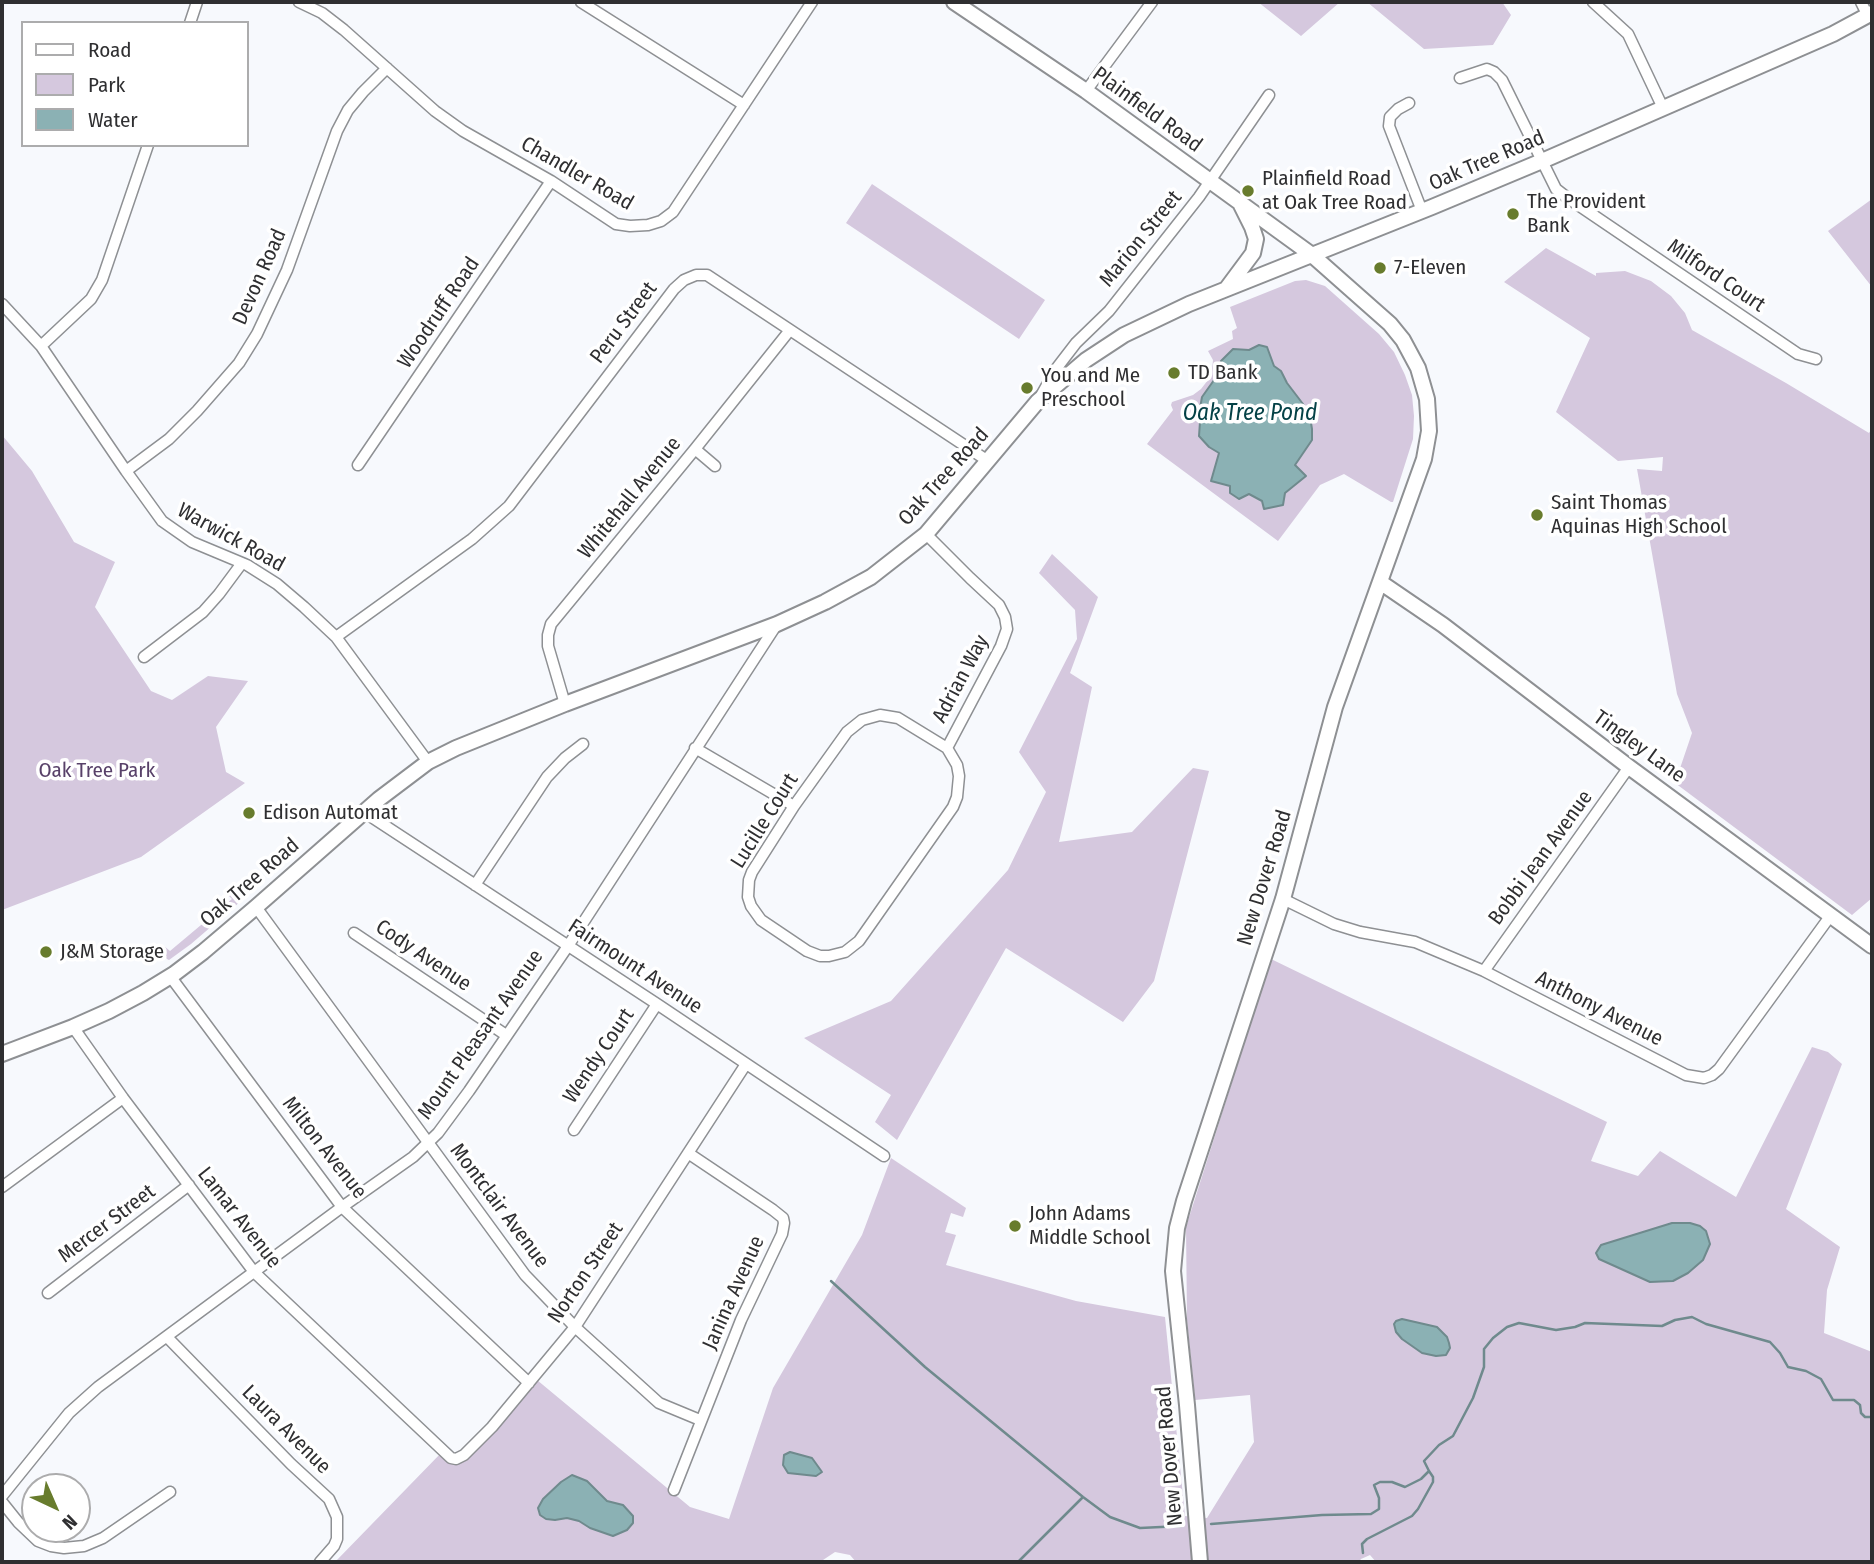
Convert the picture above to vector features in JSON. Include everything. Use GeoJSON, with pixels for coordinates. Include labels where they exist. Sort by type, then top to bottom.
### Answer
{"type":"FeatureCollection","features":[{"type":"Feature","properties":{"kind":"street"},"geometry":{"type":"LineString","coordinates":[[191,21],[197,2]]}},
{"type":"Feature","properties":{"kind":"street","name":"Chandler Road"},"geometry":{"type":"LineString","coordinates":[[299,2],[322,13],[344,30],[435,111],[463,131],[551,181],[616,223],[630,226],[661,221],[673,212],[812,2]]}},
{"type":"Feature","properties":{"kind":"street"},"geometry":{"type":"LineString","coordinates":[[582,2],[744,105]]}},
{"type":"Feature","properties":{"kind":"street","name":"Plainfield Road"},"geometry":{"type":"LineString","coordinates":[[954,2],[1086,91],[1312,255]]}},
{"type":"Feature","properties":{"kind":"street"},"geometry":{"type":"LineString","coordinates":[[1086,91],[1152,2]]}},
{"type":"Feature","properties":{"kind":"street"},"geometry":{"type":"LineString","coordinates":[[1593,2],[1628,34],[1663,108]]}},
{"type":"Feature","properties":{"kind":"street","name":"Oak Tree Road"},"geometry":{"type":"LineString","coordinates":[[2,1054],[126,1003],[170,976],[256,907],[364,811],[428,762],[565,704],[777,624],[871,577],[926,534],[1038,401],[1086,360],[1124,335],[1225,289],[1542,161],[1833,34],[1867,10]]}},
{"type":"Feature","properties":{"kind":"street","name":"Devon Road"},"geometry":{"type":"LineString","coordinates":[[126,471],[169,439],[239,363],[257,334],[288,270],[337,131],[348,110],[387,68]]}},
{"type":"Feature","properties":{"kind":"street","name":"Milford Court"},"geometry":{"type":"LineString","coordinates":[[1460,78],[1487,69],[1502,80],[1556,189],[1580,208],[1798,354],[1816,359]]}},
{"type":"Feature","properties":{"kind":"street","name":"Marion Street"},"geometry":{"type":"LineString","coordinates":[[1038,401],[1056,369],[1076,343],[1109,311],[1199,197],[1269,95]]}},
{"type":"Feature","properties":{"kind":"street"},"geometry":{"type":"LineString","coordinates":[[1409,103],[1398,108],[1390,117],[1389,125],[1422,211]]}},
{"type":"Feature","properties":{"kind":"street"},"geometry":{"type":"LineString","coordinates":[[41,345],[91,299],[102,280],[147,147]]}},
{"type":"Feature","properties":{"kind":"street","name":"Woodruff Road"},"geometry":{"type":"LineString","coordinates":[[358,465],[551,181]]}},
{"type":"Feature","properties":{"kind":"street"},"geometry":{"type":"LineString","coordinates":[[1225,289],[1253,253],[1256,239],[1241,204]]}},
{"type":"Feature","properties":{"kind":"street","name":"New Dover Road"},"geometry":{"type":"LineString","coordinates":[[1200,1562],[1173,1271],[1177,1228],[1283,899],[1335,707],[1424,458],[1429,420],[1425,388],[1414,358],[1396,331],[1312,255]]}},
{"type":"Feature","properties":{"kind":"street","name":"Peru Street"},"geometry":{"type":"LineString","coordinates":[[336,637],[472,539],[509,506],[674,289],[684,280],[696,275],[707,275],[988,461]]}},
{"type":"Feature","properties":{"kind":"street","name":"Warwick Road"},"geometry":{"type":"LineString","coordinates":[[2,304],[41,345],[162,521],[192,542],[242,563],[277,584],[336,637],[428,762]]}},
{"type":"Feature","properties":{"kind":"street","name":"Whitehall Avenue"},"geometry":{"type":"LineString","coordinates":[[565,704],[548,646],[551,624],[790,330]]}},
{"type":"Feature","properties":{"kind":"street"},"geometry":{"type":"LineString","coordinates":[[695,449],[715,466]]}},
{"type":"Feature","properties":{"kind":"street","name":"Adrian Way"},"geometry":{"type":"LineString","coordinates":[[926,534],[999,605],[1007,629],[1001,646],[947,748]]}},
{"type":"Feature","properties":{"kind":"street"},"geometry":{"type":"LineString","coordinates":[[144,657],[203,612],[242,563]]}},
{"type":"Feature","properties":{"kind":"street","name":"Tingley Lane"},"geometry":{"type":"LineString","coordinates":[[1380,582],[1443,625],[1629,767],[1872,946]]}},
{"type":"Feature","properties":{"kind":"street","name":"Mount Pleasant Avenue"},"geometry":{"type":"LineString","coordinates":[[2,1496],[69,1413],[116,1373],[428,1144],[469,1091],[568,946],[777,624]]}},
{"type":"Feature","properties":{"kind":"street","name":"Lucille Court"},"geometry":{"type":"LineString","coordinates":[[880,715],[898,718],[947,748],[955,761],[959,776],[953,807],[853,947],[837,955],[820,956],[807,951],[761,920],[751,906],[748,889],[752,872],[794,806],[854,725],[880,715]]}},
{"type":"Feature","properties":{"kind":"street"},"geometry":{"type":"LineString","coordinates":[[475,885],[547,778],[565,758],[583,744]]}},
{"type":"Feature","properties":{"kind":"street"},"geometry":{"type":"LineString","coordinates":[[695,748],[794,806]]}},
{"type":"Feature","properties":{"kind":"street","name":"Bobbi Jean Avenue"},"geometry":{"type":"LineString","coordinates":[[1484,971],[1629,767]]}},
{"type":"Feature","properties":{"kind":"street","name":"Fairmount Avenue"},"geometry":{"type":"LineString","coordinates":[[364,811],[884,1156]]}},
{"type":"Feature","properties":{"kind":"street","name":"Anthony Avenue"},"geometry":{"type":"LineString","coordinates":[[1283,899],[1334,924],[1360,932],[1415,942],[1484,971],[1686,1075],[1704,1078],[1719,1069],[1831,915]]}},
{"type":"Feature","properties":{"kind":"street","name":"Montclair Avenue"},"geometry":{"type":"LineString","coordinates":[[256,907],[525,1275],[575,1327],[659,1403],[700,1420]]}},
{"type":"Feature","properties":{"kind":"street","name":"Cody Avenue"},"geometry":{"type":"LineString","coordinates":[[354,933],[506,1035]]}},
{"type":"Feature","properties":{"kind":"street","name":"Milton Avenue"},"geometry":{"type":"LineString","coordinates":[[170,976],[342,1207],[528,1383]]}},
{"type":"Feature","properties":{"kind":"street","name":"Wendy Court"},"geometry":{"type":"LineString","coordinates":[[574,1130],[657,1004]]}},
{"type":"Feature","properties":{"kind":"street","name":"Lamar Avenue"},"geometry":{"type":"LineString","coordinates":[[73,1027],[254,1272],[431,1439]]}},
{"type":"Feature","properties":{"kind":"street","name":"Norton Street"},"geometry":{"type":"LineString","coordinates":[[431,1439],[451,1458],[456,1459],[464,1455],[492,1427],[575,1327],[746,1064]]}},
{"type":"Feature","properties":{"kind":"street"},"geometry":{"type":"LineString","coordinates":[[2,1187],[123,1098]]}},
{"type":"Feature","properties":{"kind":"street","name":"Janina Avenue"},"geometry":{"type":"LineString","coordinates":[[674,1490],[741,1320],[782,1234],[784,1223],[773,1210],[688,1153]]}},
{"type":"Feature","properties":{"kind":"street","name":"Mercer Street"},"geometry":{"type":"LineString","coordinates":[[48,1293],[189,1185]]}},
{"type":"Feature","properties":{"kind":"street","name":"Laura Avenue"},"geometry":{"type":"LineString","coordinates":[[167,1337],[291,1464],[329,1499],[337,1517],[337,1539],[320,1562]]}},
{"type":"Feature","properties":{"kind":"street"},"geometry":{"type":"LineString","coordinates":[[2,1502],[23,1528],[38,1541],[64,1548],[84,1546],[103,1538],[170,1492]]}},
{"type":"Feature","properties":{"kind":"green space"},"geometry":{"type":"Polygon","coordinates":[[[1258,2],[1340,2],[1301,36],[1258,2]]]}},
{"type":"Feature","properties":{"kind":"green space"},"geometry":{"type":"Polygon","coordinates":[[[1367,2],[1502,2],[1511,15],[1493,45],[1424,49],[1367,2]]]}},
{"type":"Feature","properties":{"kind":"green space"},"geometry":{"type":"Polygon","coordinates":[[[872,184],[1045,300],[1019,339],[846,223],[872,184]]]}},
{"type":"Feature","properties":{"kind":"green space"},"geometry":{"type":"Polygon","coordinates":[[[1872,199],[1872,287],[1828,231],[1872,199]]]}},
{"type":"Feature","properties":{"kind":"green space"},"geometry":{"type":"Polygon","coordinates":[[[1546,248],[1596,276],[1596,273],[1625,271],[1651,281],[1671,296],[1685,313],[1692,330],[1869,433],[1872,428],[1872,898],[1852,915],[1675,783],[1692,733],[1677,694],[1637,469],[1662,471],[1663,457],[1618,461],[1556,412],[1590,338],[1504,282],[1546,248]]]}},
{"type":"Feature","properties":{"kind":"green space"},"geometry":{"type":"Polygon","coordinates":[[[1306,280],[1325,286],[1379,334],[1394,352],[1412,395],[1413,439],[1393,502],[1344,474],[1320,485],[1278,541],[1147,444],[1173,410],[1172,402],[1193,395],[1208,380],[1213,360],[1208,351],[1233,339],[1232,331],[1237,328],[1230,307],[1295,281],[1306,280]]]}},
{"type":"Feature","properties":{"kind":"green space","name":"Oak Tree Park"},"geometry":{"type":"Polygon","coordinates":[[[2,435],[32,471],[74,542],[115,562],[95,607],[151,691],[172,700],[208,676],[248,681],[216,727],[226,772],[245,783],[141,857],[2,910],[2,435]]]}},
{"type":"Feature","properties":{"kind":"green space"},"geometry":{"type":"Polygon","coordinates":[[[1052,554],[1098,597],[1070,673],[1092,687],[1059,842],[1132,832],[1193,768],[1209,771],[1154,981],[1123,1022],[1006,948],[897,1140],[875,1122],[891,1095],[804,1038],[891,1001],[1008,870],[1046,792],[1019,752],[1077,639],[1075,610],[1039,573],[1052,554]]]}},
{"type":"Feature","properties":{"kind":"green space"},"geometry":{"type":"Polygon","coordinates":[[[228,891],[234,892],[241,901],[191,944],[167,959],[161,948],[164,946],[170,951],[232,899],[228,891]]]}},
{"type":"Feature","properties":{"kind":"green space"},"geometry":{"type":"Polygon","coordinates":[[[1271,959],[1607,1122],[1591,1161],[1638,1176],[1660,1151],[1736,1197],[1812,1047],[1828,1052],[1842,1064],[1786,1209],[1840,1247],[1827,1290],[1824,1333],[1872,1352],[1872,1562],[1376,1562],[1370,1555],[1359,1562],[856,1562],[850,1555],[835,1552],[820,1562],[335,1562],[443,1451],[454,1461],[531,1375],[690,1507],[729,1519],[773,1388],[862,1235],[891,1158],[966,1208],[963,1217],[951,1213],[945,1232],[956,1235],[946,1265],[1076,1301],[1165,1317],[1185,1516],[1207,1518],[1254,1442],[1250,1395],[1195,1400],[1187,1320],[1186,1227],[1271,959]],[[1672,1223],[1602,1245],[1596,1253],[1599,1259],[1650,1282],[1673,1281],[1703,1260],[1672,1223]],[[587,1481],[561,1482],[543,1499],[567,1518],[580,1521],[590,1528],[623,1505],[607,1501],[587,1481]]]}},
{"type":"Feature","properties":{"kind":"water","name":"Oak Tree Pond"},"geometry":{"type":"Polygon","coordinates":[[[1259,345],[1267,347],[1274,366],[1281,371],[1303,404],[1310,417],[1312,429],[1312,440],[1295,465],[1306,476],[1285,493],[1283,505],[1264,509],[1262,501],[1249,494],[1239,499],[1230,493],[1230,486],[1211,481],[1219,453],[1199,436],[1202,397],[1219,373],[1221,361],[1233,349],[1249,350],[1259,345]]]}},
{"type":"Feature","properties":{"kind":"water"},"geometry":{"type":"Polygon","coordinates":[[[1672,1223],[1700,1226],[1706,1231],[1710,1244],[1703,1260],[1673,1281],[1650,1282],[1599,1259],[1596,1253],[1601,1245],[1672,1223]]]}},
{"type":"Feature","properties":{"kind":"water"},"geometry":{"type":"Polygon","coordinates":[[[1402,1319],[1437,1327],[1449,1343],[1450,1348],[1446,1355],[1422,1353],[1402,1339],[1394,1324],[1402,1319]]]}},
{"type":"Feature","properties":{"kind":"water"},"geometry":{"type":"Polygon","coordinates":[[[790,1452],[812,1458],[822,1472],[816,1476],[788,1473],[783,1465],[784,1455],[790,1452]]]}},
{"type":"Feature","properties":{"kind":"water"},"geometry":{"type":"Polygon","coordinates":[[[572,1475],[587,1481],[607,1501],[623,1505],[633,1516],[633,1523],[627,1530],[613,1536],[579,1521],[567,1518],[546,1519],[540,1515],[538,1508],[543,1499],[572,1475]]]}},
{"type":"Feature","properties":{"kind":"waterway"},"geometry":{"type":"LineString","coordinates":[[831,1281],[925,1367],[1110,1517],[1140,1528],[1182,1526]]}},
{"type":"Feature","properties":{"kind":"waterway"},"geometry":{"type":"LineString","coordinates":[[1211,1524],[1371,1514],[1379,1509],[1379,1498],[1374,1485],[1392,1482],[1405,1487],[1421,1479],[1429,1471],[1424,1461],[1439,1445],[1453,1436],[1473,1398],[1484,1367],[1484,1349],[1507,1327],[1519,1323],[1556,1330],[1585,1323],[1662,1326],[1692,1317],[1706,1324],[1770,1342],[1788,1367],[1806,1371],[1821,1379],[1833,1400],[1854,1400],[1860,1405],[1861,1413],[1865,1417],[1872,1417]]}},
{"type":"Feature","properties":{"kind":"waterway"},"geometry":{"type":"LineString","coordinates":[[1363,1553],[1362,1544],[1367,1539],[1412,1516],[1418,1509],[1433,1482],[1429,1471]]}},
{"type":"Feature","properties":{"kind":"waterway"},"geometry":{"type":"LineString","coordinates":[[1018,1562],[1082,1498]]}},
{"type":"Feature","properties":{"kind":"place","name":"Plainfield Road at Oak Tree Road"},"geometry":{"type":"Point","coordinates":[1248,191]}},
{"type":"Feature","properties":{"kind":"place","name":"The Provident Bank"},"geometry":{"type":"Point","coordinates":[1513,214]}},
{"type":"Feature","properties":{"kind":"place","name":"7-Eleven"},"geometry":{"type":"Point","coordinates":[1380,268]}},
{"type":"Feature","properties":{"kind":"place","name":"TD Bank"},"geometry":{"type":"Point","coordinates":[1174,373]}},
{"type":"Feature","properties":{"kind":"place","name":"You and Me Preschool"},"geometry":{"type":"Point","coordinates":[1027,388]}},
{"type":"Feature","properties":{"kind":"place","name":"Saint Thomas Aquinas High School"},"geometry":{"type":"Point","coordinates":[1537,515]}},
{"type":"Feature","properties":{"kind":"place","name":"Edison Automat"},"geometry":{"type":"Point","coordinates":[249,813]}},
{"type":"Feature","properties":{"kind":"place","name":"J&M Storage"},"geometry":{"type":"Point","coordinates":[46,952]}},
{"type":"Feature","properties":{"kind":"place","name":"John Adams Middle School"},"geometry":{"type":"Point","coordinates":[1015,1226]}}]}
